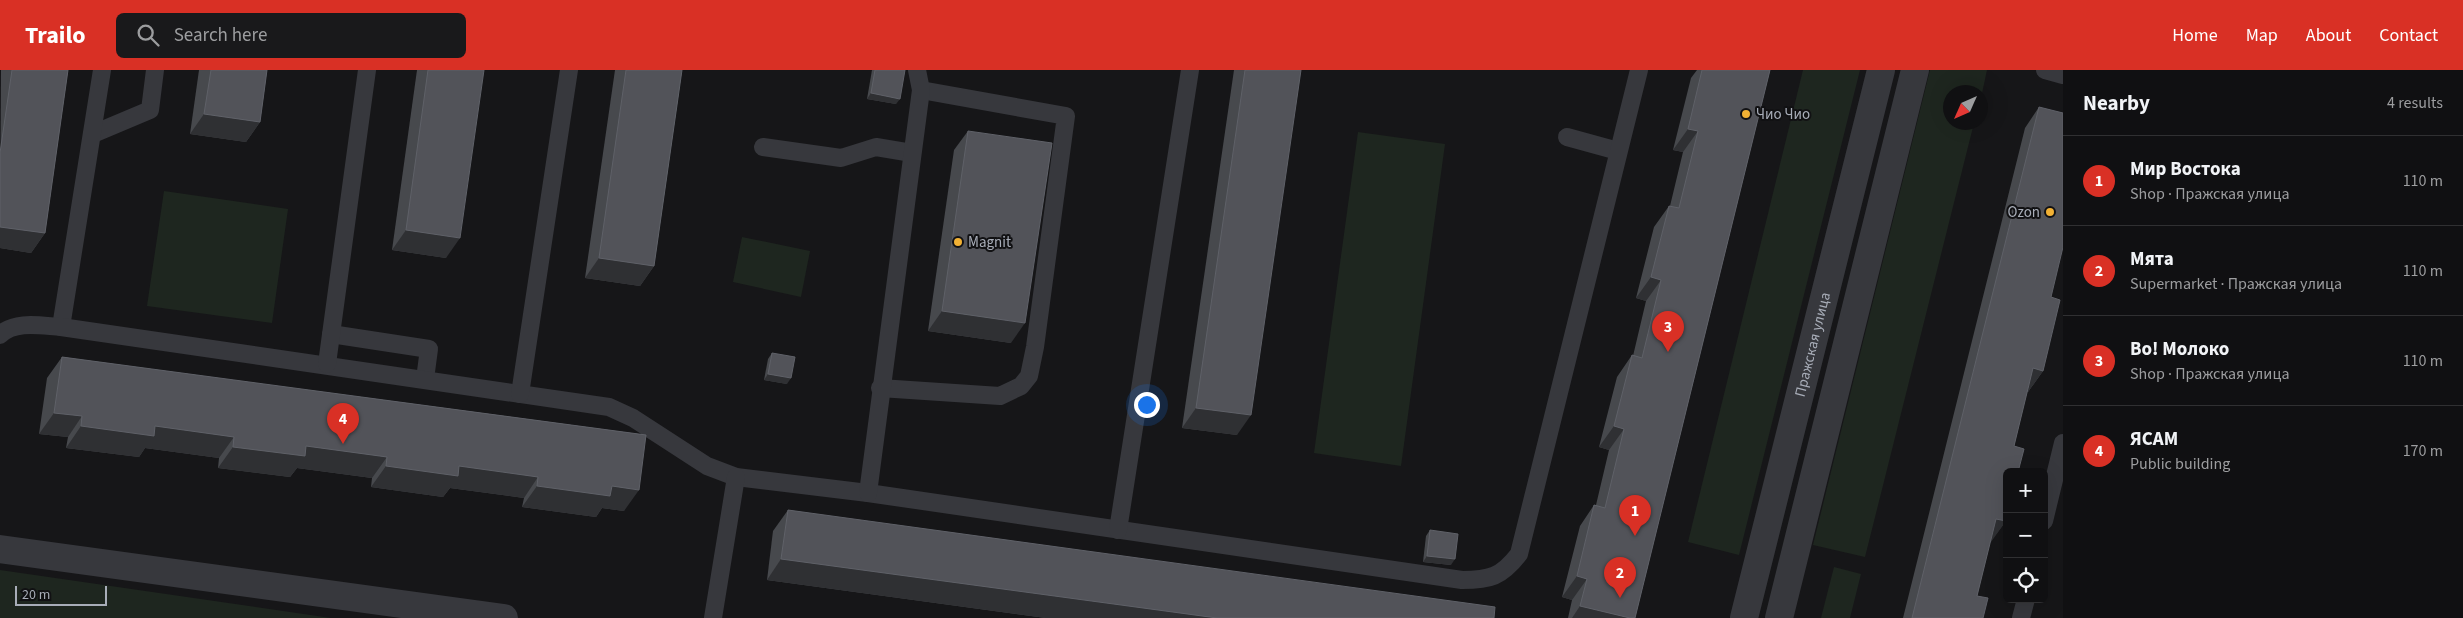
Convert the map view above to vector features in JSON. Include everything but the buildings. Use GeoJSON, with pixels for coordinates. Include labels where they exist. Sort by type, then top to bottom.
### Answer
{"type":"FeatureCollection","features":[{"type":"Feature","properties":{"kind":"street","name":"Пражская улица"},"geometry":{"type":"LineString","coordinates":[[1744,618],[1881,70]]}},
{"type":"Feature","properties":{"kind":"street"},"geometry":{"type":"LineString","coordinates":[[1779,618],[1915,70]]}},
{"type":"Feature","properties":{"kind":"street"},"geometry":{"type":"LineString","coordinates":[[0,549],[504,618]]}},
{"type":"Feature","properties":{"kind":"lane"},"geometry":{"type":"LineString","coordinates":[[61,327],[102,70]]}},
{"type":"Feature","properties":{"kind":"lane"},"geometry":{"type":"LineString","coordinates":[[93,134],[150,110],[155,70]]}},
{"type":"Feature","properties":{"kind":"lane"},"geometry":{"type":"LineString","coordinates":[[327,364],[368,70]]}},
{"type":"Feature","properties":{"kind":"lane"},"geometry":{"type":"LineString","coordinates":[[520,394],[569,70]]}},
{"type":"Feature","properties":{"kind":"lane"},"geometry":{"type":"LineString","coordinates":[[868,493],[880,388],[921,90],[917,70]]}},
{"type":"Feature","properties":{"kind":"lane"},"geometry":{"type":"LineString","coordinates":[[1118,530],[1190,70]]}},
{"type":"Feature","properties":{"kind":"lane"},"geometry":{"type":"LineString","coordinates":[[0,335],[6,330],[29,325],[61,327],[327,364],[609,408],[633,418],[707,466],[736,477],[868,493],[1462,580],[1481,580],[1498,576],[1511,565],[1519,554],[1638,70]]}},
{"type":"Feature","properties":{"kind":"lane"},"geometry":{"type":"LineString","coordinates":[[2045,70],[2063,75]]}},
{"type":"Feature","properties":{"kind":"lane"},"geometry":{"type":"LineString","coordinates":[[880,388],[1000,396],[1021,386],[1029,376],[1034,354],[1066,116],[921,90]]}},
{"type":"Feature","properties":{"kind":"lane"},"geometry":{"type":"LineString","coordinates":[[1567,138],[1618,151]]}},
{"type":"Feature","properties":{"kind":"lane"},"geometry":{"type":"LineString","coordinates":[[763,147],[841,158],[876,147],[912,152]]}},
{"type":"Feature","properties":{"kind":"lane"},"geometry":{"type":"LineString","coordinates":[[331,334],[429,349],[425,379]]}},
{"type":"Feature","properties":{"kind":"lane"},"geometry":{"type":"LineString","coordinates":[[2046,513],[2063,443]]}},
{"type":"Feature","properties":{"kind":"lane"},"geometry":{"type":"LineString","coordinates":[[713,618],[736,477]]}},
{"type":"Feature","properties":{"kind":"lane"},"geometry":{"type":"LineString","coordinates":[[2021,618],[2025,603]]}},
{"type":"Feature","properties":{"kind":"shaded area"},"geometry":{"type":"Polygon","coordinates":[[[1803,70],[1860,70],[1739,555],[1688,542],[1803,70]]]}},
{"type":"Feature","properties":{"kind":"shaded area"},"geometry":{"type":"Polygon","coordinates":[[[1930,70],[1987,70],[1984,85],[1943,85],[1943,130],[1972,130],[1865,557],[1813,545],[1930,70]]]}},
{"type":"Feature","properties":{"kind":"shaded area"},"geometry":{"type":"Polygon","coordinates":[[[1358,132],[1445,144],[1401,466],[1314,453],[1358,132]]]}},
{"type":"Feature","properties":{"kind":"shaded area"},"geometry":{"type":"Polygon","coordinates":[[[164,191],[288,209],[272,323],[147,306],[164,191]]]}},
{"type":"Feature","properties":{"kind":"shaded area"},"geometry":{"type":"Polygon","coordinates":[[[742,237],[810,251],[801,297],[733,282],[742,237]]]}},
{"type":"Feature","properties":{"kind":"shaded area"},"geometry":{"type":"Polygon","coordinates":[[[1834,567],[1861,574],[1850,618],[1821,618],[1834,567]]]}},
{"type":"Feature","properties":{"kind":"shaded area"},"geometry":{"type":"Polygon","coordinates":[[[0,570],[331,618],[0,618],[0,570]]]}},
{"type":"Feature","properties":{"kind":"place","name":"Чио Чио"},"geometry":{"type":"Point","coordinates":[1746,114]}},
{"type":"Feature","properties":{"kind":"place","name":"Ozon"},"geometry":{"type":"Point","coordinates":[2050,212]}},
{"type":"Feature","properties":{"kind":"place","name":"Magnit"},"geometry":{"type":"Point","coordinates":[958,242]}},
{"type":"Feature","properties":{"kind":"place","name":"Во! Молоко"},"geometry":{"type":"Point","coordinates":[1668,352]}},
{"type":"Feature","properties":{"kind":"place","name":"ЯСАМ"},"geometry":{"type":"Point","coordinates":[343,444]}},
{"type":"Feature","properties":{"kind":"place","name":"Мир Востока"},"geometry":{"type":"Point","coordinates":[1635,536]}},
{"type":"Feature","properties":{"kind":"place","name":"Мята"},"geometry":{"type":"Point","coordinates":[1620,598]}}]}
